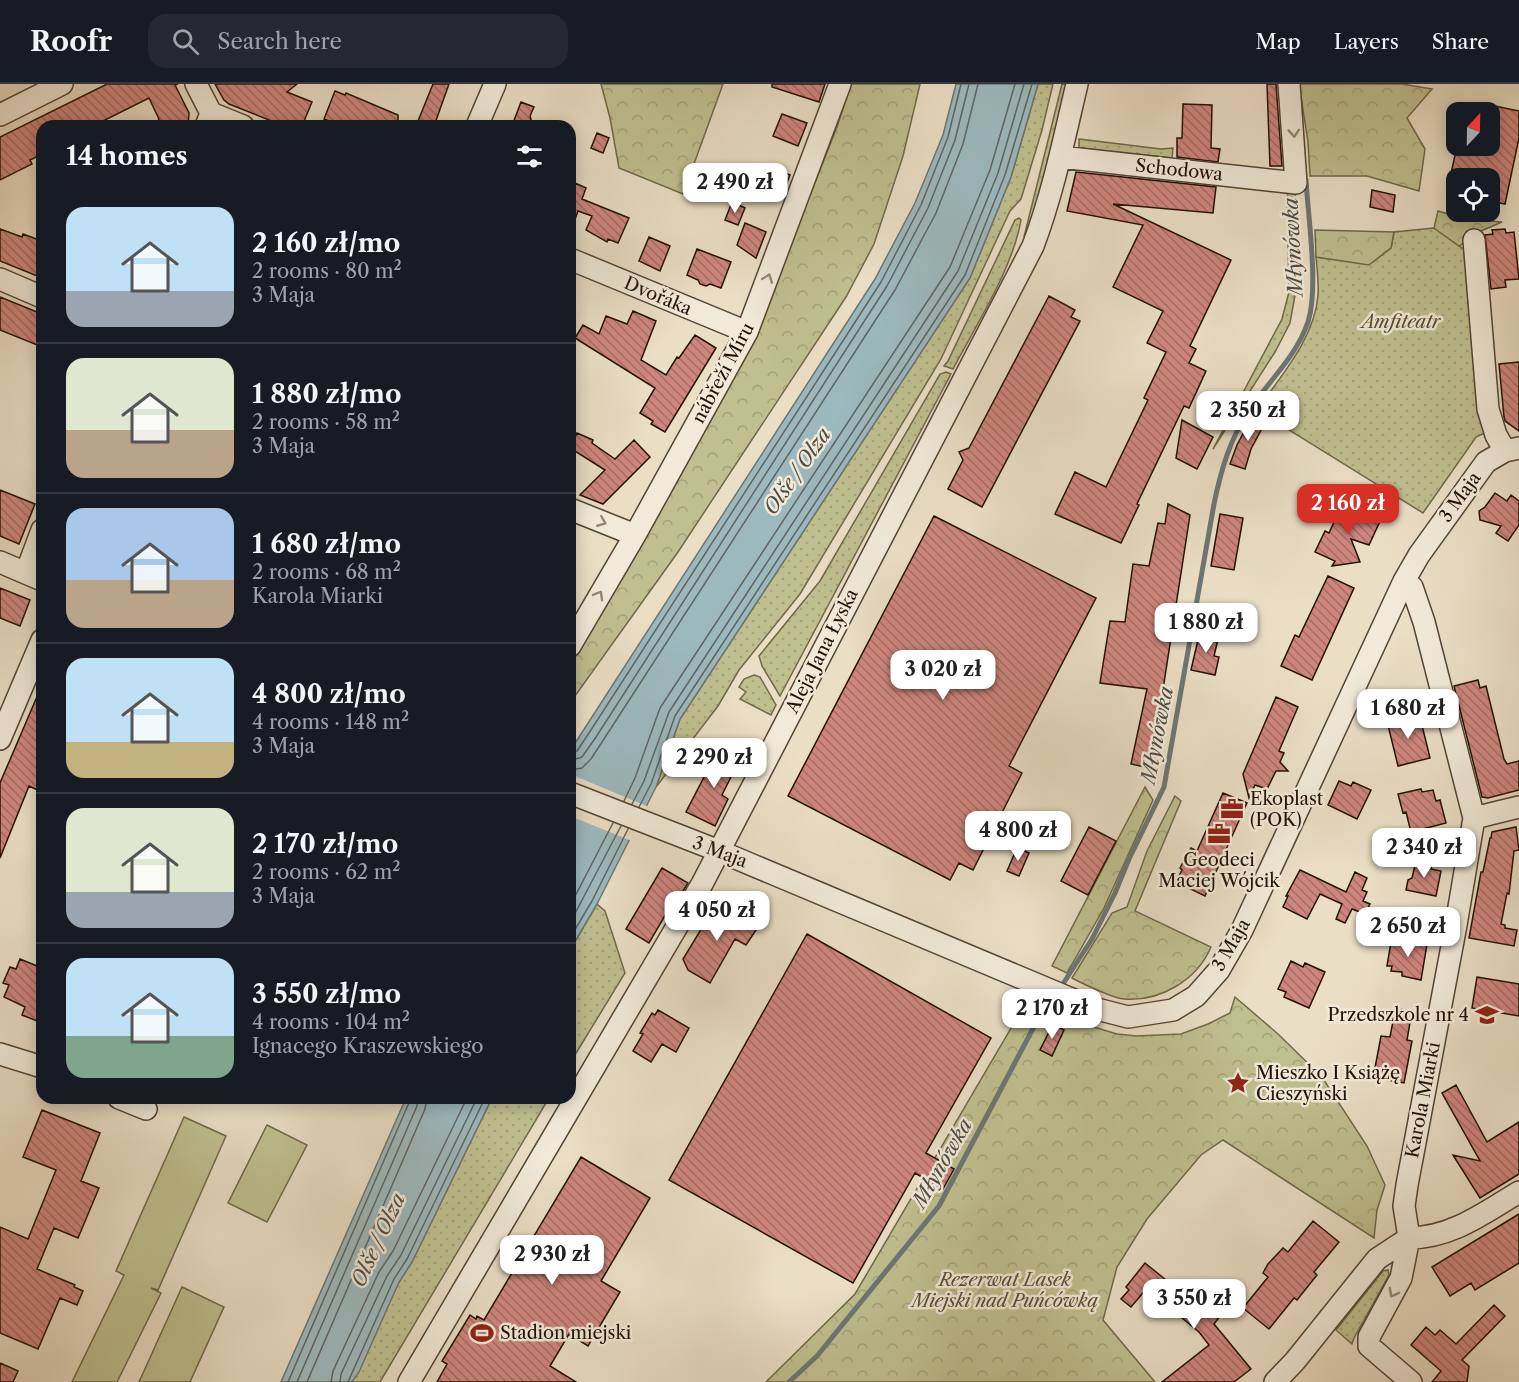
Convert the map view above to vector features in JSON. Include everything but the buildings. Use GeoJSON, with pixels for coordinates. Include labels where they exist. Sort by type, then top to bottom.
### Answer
{"type":"FeatureCollection","features":[{"type":"Feature","properties":{"kind":"street"},"geometry":{"type":"LineString","coordinates":[[0,115],[62,84]]}},
{"type":"Feature","properties":{"kind":"street"},"geometry":{"type":"LineString","coordinates":[[196,84],[209,120]]}},
{"type":"Feature","properties":{"kind":"street"},"geometry":{"type":"LineString","coordinates":[[480,120],[495,84]]}},
{"type":"Feature","properties":{"kind":"street","name":"nábřeží Míru"},"geometry":{"type":"LineString","coordinates":[[576,636],[635,535],[747,332],[840,84]]}},
{"type":"Feature","properties":{"kind":"street","name":"Aleja Jana Łyska"},"geometry":{"type":"LineString","coordinates":[[576,1098],[719,850],[1033,246],[1046,211],[1061,157],[1077,84]]}},
{"type":"Feature","properties":{"kind":"street","name":"Schodowa"},"geometry":{"type":"LineString","coordinates":[[1061,157],[1296,183],[1289,84]]}},
{"type":"Feature","properties":{"kind":"street"},"geometry":{"type":"LineString","coordinates":[[1474,240],[1488,409],[1496,435],[1512,449]]}},
{"type":"Feature","properties":{"kind":"street","name":"Dvořáka"},"geometry":{"type":"LineString","coordinates":[[576,261],[747,332]]}},
{"type":"Feature","properties":{"kind":"street"},"geometry":{"type":"LineString","coordinates":[[0,279],[36,294]]}},
{"type":"Feature","properties":{"kind":"street","name":"3 Maja"},"geometry":{"type":"LineString","coordinates":[[576,795],[719,850],[1093,1008],[1128,1017],[1153,1015],[1173,1010],[1196,996],[1219,970],[1242,930],[1404,581],[1419,555],[1486,462],[1512,449]]}},
{"type":"Feature","properties":{"kind":"street"},"geometry":{"type":"LineString","coordinates":[[576,511],[635,535]]}},
{"type":"Feature","properties":{"kind":"street"},"geometry":{"type":"LineString","coordinates":[[0,562],[34,576]]}},
{"type":"Feature","properties":{"kind":"street","name":"Karola Miarki"},"geometry":{"type":"LineString","coordinates":[[1404,581],[1412,587],[1424,622],[1474,818],[1407,1185],[1404,1206],[1409,1238]]}},
{"type":"Feature","properties":{"kind":"street"},"geometry":{"type":"LineString","coordinates":[[0,739],[36,654]]}},
{"type":"Feature","properties":{"kind":"street"},"geometry":{"type":"LineString","coordinates":[[1474,818],[1519,807]]}},
{"type":"Feature","properties":{"kind":"street"},"geometry":{"type":"LineString","coordinates":[[0,1054],[36,1065]]}},
{"type":"Feature","properties":{"kind":"street"},"geometry":{"type":"LineString","coordinates":[[134,1104],[146,1109]]}},
{"type":"Feature","properties":{"kind":"street","name":"Aleja Jana Łyska"},"geometry":{"type":"LineString","coordinates":[[409,1382],[572,1104]]}},
{"type":"Feature","properties":{"kind":"street"},"geometry":{"type":"LineString","coordinates":[[1275,1382],[1377,1259],[1409,1238],[1438,1235],[1461,1226],[1519,1192]]}},
{"type":"Feature","properties":{"kind":"street"},"geometry":{"type":"LineString","coordinates":[[1409,1238],[1401,1278],[1369,1337],[1369,1346],[1411,1382]]}},
{"type":"Feature","properties":{"kind":"green space"},"geometry":{"type":"Polygon","coordinates":[[[601,84],[723,84],[683,194],[619,168],[601,84]]]}},
{"type":"Feature","properties":{"kind":"green space"},"geometry":{"type":"Polygon","coordinates":[[[851,84],[920,84],[903,156],[874,244],[846,297],[678,552],[576,695],[576,645],[753,338],[837,127],[851,84]]]}},
{"type":"Feature","properties":{"kind":"green space"},"geometry":{"type":"Polygon","coordinates":[[[1038,84],[1053,84],[1021,199],[1010,211],[941,359],[800,594],[739,670],[718,706],[656,787],[680,719],[970,278],[1011,177],[1038,84]]]}},
{"type":"Feature","properties":{"kind":"green space"},"geometry":{"type":"Polygon","coordinates":[[[1062,84],[1068,84],[1035,211],[1024,237],[1062,84]]]}},
{"type":"Feature","properties":{"kind":"green space"},"geometry":{"type":"Polygon","coordinates":[[[1299,84],[1402,84],[1432,89],[1407,118],[1425,149],[1419,191],[1367,176],[1310,176],[1308,142],[1299,84]]]}},
{"type":"Feature","properties":{"kind":"green space"},"geometry":{"type":"Polygon","coordinates":[[[1079,139],[1161,149],[1173,148],[1172,158],[1079,148],[1079,139]]]}},
{"type":"Feature","properties":{"kind":"green space"},"geometry":{"type":"Polygon","coordinates":[[[1289,188],[1295,189],[1299,273],[1290,323],[1275,352],[1213,449],[1282,319],[1289,292],[1287,197],[1289,188]]]}},
{"type":"Feature","properties":{"kind":"green space"},"geometry":{"type":"Polygon","coordinates":[[[1438,211],[1446,213],[1446,222],[1502,222],[1481,231],[1459,246],[1434,228],[1438,211]]]}},
{"type":"Feature","properties":{"kind":"green space"},"geometry":{"type":"Polygon","coordinates":[[[1019,218],[1021,220],[1017,238],[993,296],[953,369],[944,366],[1015,220],[1019,218]]]}},
{"type":"Feature","properties":{"kind":"green space","name":"Amfiteatr"},"geometry":{"type":"Polygon","coordinates":[[[1434,228],[1472,255],[1475,383],[1487,432],[1476,437],[1423,513],[1257,410],[1295,356],[1310,326],[1318,295],[1316,257],[1369,264],[1391,248],[1394,232],[1434,228]]]}},
{"type":"Feature","properties":{"kind":"green space"},"geometry":{"type":"Polygon","coordinates":[[[1315,230],[1394,232],[1391,248],[1369,265],[1316,257],[1315,230]]]}},
{"type":"Feature","properties":{"kind":"green space"},"geometry":{"type":"Polygon","coordinates":[[[946,372],[951,374],[780,696],[762,666],[759,656],[820,581],[940,374],[946,372]]]}},
{"type":"Feature","properties":{"kind":"green space"},"geometry":{"type":"Polygon","coordinates":[[[754,675],[760,677],[776,705],[771,715],[740,699],[746,692],[739,687],[744,679],[754,675]]]}},
{"type":"Feature","properties":{"kind":"green space"},"geometry":{"type":"Polygon","coordinates":[[[1145,787],[1153,800],[1104,908],[1067,973],[1052,966],[1145,787]]]}},
{"type":"Feature","properties":{"kind":"green space"},"geometry":{"type":"Polygon","coordinates":[[[1175,796],[1181,801],[1135,911],[1211,947],[1197,969],[1176,987],[1151,997],[1119,998],[1072,978],[1112,913],[1127,907],[1147,851],[1175,796]]]}},
{"type":"Feature","properties":{"kind":"green space"},"geometry":{"type":"Polygon","coordinates":[[[597,904],[605,911],[625,973],[576,1053],[576,940],[597,904]]]}},
{"type":"Feature","properties":{"kind":"green space","name":"Rezerwat Lasek Miejski nad Puńcówką"},"geometry":{"type":"Polygon","coordinates":[[[1235,997],[1278,1034],[1322,1077],[1367,1146],[1385,1185],[1377,1210],[1374,1238],[1223,1140],[1201,1155],[1147,1219],[1117,1267],[1103,1320],[1155,1382],[766,1382],[855,1294],[1027,1001],[1097,1028],[1117,1034],[1136,1036],[1181,1034],[1208,1024],[1230,1013],[1235,997]]]}},
{"type":"Feature","properties":{"kind":"green space"},"geometry":{"type":"Polygon","coordinates":[[[489,1104],[545,1104],[380,1382],[352,1382],[399,1282],[412,1262],[489,1104]]]}},
{"type":"Feature","properties":{"kind":"green space"},"geometry":{"type":"Polygon","coordinates":[[[184,1117],[226,1136],[158,1290],[151,1288],[161,1293],[117,1382],[72,1382],[124,1275],[116,1271],[184,1117]]]}},
{"type":"Feature","properties":{"kind":"green space"},"geometry":{"type":"Polygon","coordinates":[[[267,1125],[307,1145],[267,1222],[228,1203],[267,1125]]]}},
{"type":"Feature","properties":{"kind":"green space"},"geometry":{"type":"Polygon","coordinates":[[[1388,1270],[1389,1275],[1352,1344],[1336,1330],[1383,1271],[1388,1270]]]}},
{"type":"Feature","properties":{"kind":"green space"},"geometry":{"type":"Polygon","coordinates":[[[182,1287],[224,1307],[190,1382],[139,1382],[182,1287]]]}},
{"type":"Feature","properties":{"kind":"water","name":"Olše / Olza"},"geometry":{"type":"Polygon","coordinates":[[[956,84],[1038,84],[1011,177],[970,278],[680,719],[656,787],[597,904],[576,940],[576,742],[875,279],[915,203],[943,135],[956,84]]]}},
{"type":"Feature","properties":{"kind":"water","name":"Olše / Olza"},"geometry":{"type":"Polygon","coordinates":[[[403,1104],[489,1104],[412,1262],[399,1282],[359,1372],[352,1382],[281,1382],[403,1104]]]}},
{"type":"Feature","properties":{"kind":"pier"},"geometry":{"type":"Polygon","coordinates":[[[576,777],[649,807],[632,841],[576,818],[576,777]]]}},
{"type":"Feature","properties":{"kind":"waterway","name":"Młynówka"},"geometry":{"type":"LineString","coordinates":[[1059,990],[1092,939],[1164,787],[1214,504],[1227,455],[1236,432],[1249,410],[1289,358],[1308,322],[1313,291],[1313,272],[1306,180]]}},
{"type":"Feature","properties":{"kind":"waterway","name":"Młynówka"},"geometry":{"type":"LineString","coordinates":[[789,1382],[817,1356],[939,1206],[1037,1021],[1053,997]]}},
{"type":"Feature","properties":{"kind":"place","name":"Ekoplast (POK)"},"geometry":{"type":"Point","coordinates":[1232,809]}},
{"type":"Feature","properties":{"kind":"place","name":"Geodeci Maciej Wójcik"},"geometry":{"type":"Point","coordinates":[1219,834]}},
{"type":"Feature","properties":{"kind":"place","name":"Przedszkole nr 4"},"geometry":{"type":"Point","coordinates":[1487,1015]}},
{"type":"Feature","properties":{"kind":"place","name":"Mieszko I Książę Cieszyński"},"geometry":{"type":"Point","coordinates":[1238,1083]}},
{"type":"Feature","properties":{"kind":"place","name":"Stadion miejski"},"geometry":{"type":"Point","coordinates":[482,1333]}}]}
